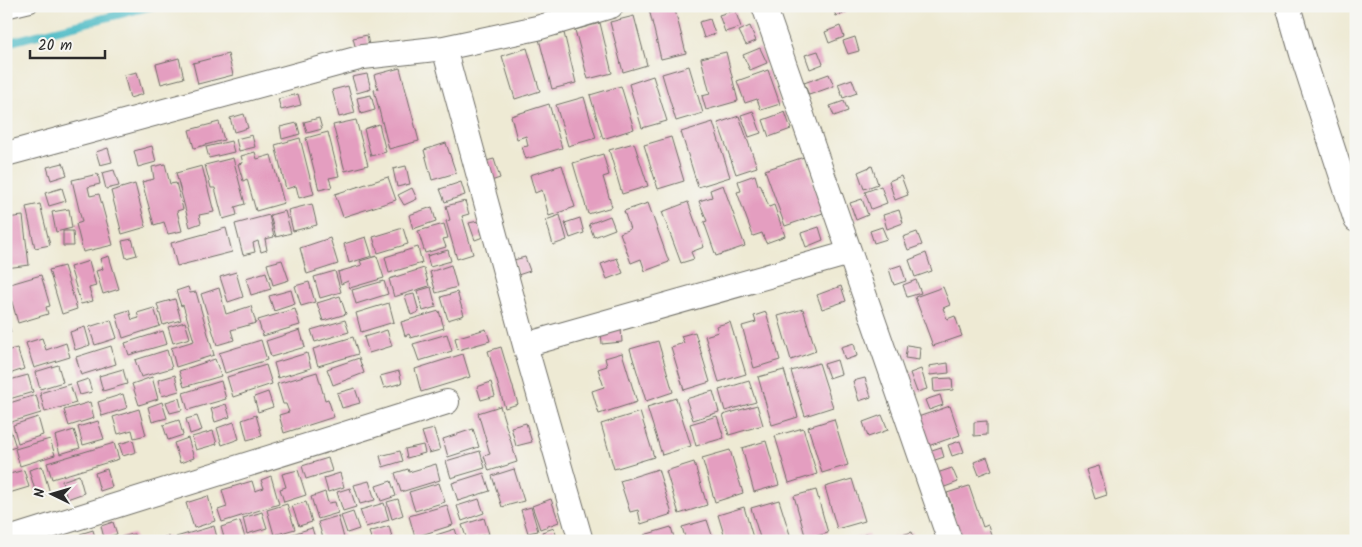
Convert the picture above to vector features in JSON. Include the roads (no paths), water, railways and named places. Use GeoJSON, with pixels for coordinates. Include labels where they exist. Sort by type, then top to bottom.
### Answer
{"type":"FeatureCollection","features":[{"type":"Feature","properties":{"kind":"street"},"geometry":{"type":"LineString","coordinates":[[6,154],[364,56],[444,48],[537,28],[611,6]]}},
{"type":"Feature","properties":{"kind":"street"},"geometry":{"type":"LineString","coordinates":[[764,6],[950,541]]}},
{"type":"Feature","properties":{"kind":"street"},"geometry":{"type":"LineString","coordinates":[[1288,6],[1356,220]]}},
{"type":"Feature","properties":{"kind":"street"},"geometry":{"type":"LineString","coordinates":[[444,48],[524,345],[581,541]]}},
{"type":"Feature","properties":{"kind":"street"},"geometry":{"type":"LineString","coordinates":[[524,345],[850,253]]}},
{"type":"Feature","properties":{"kind":"street"},"geometry":{"type":"LineString","coordinates":[[9,536],[447,402]]}},
{"type":"Feature","properties":{"kind":"lane"},"geometry":{"type":"LineString","coordinates":[[6,12],[30,6]]}},
{"type":"Feature","properties":{"kind":"waterway"},"geometry":{"type":"LineString","coordinates":[[6,43],[152,6]]}}]}
